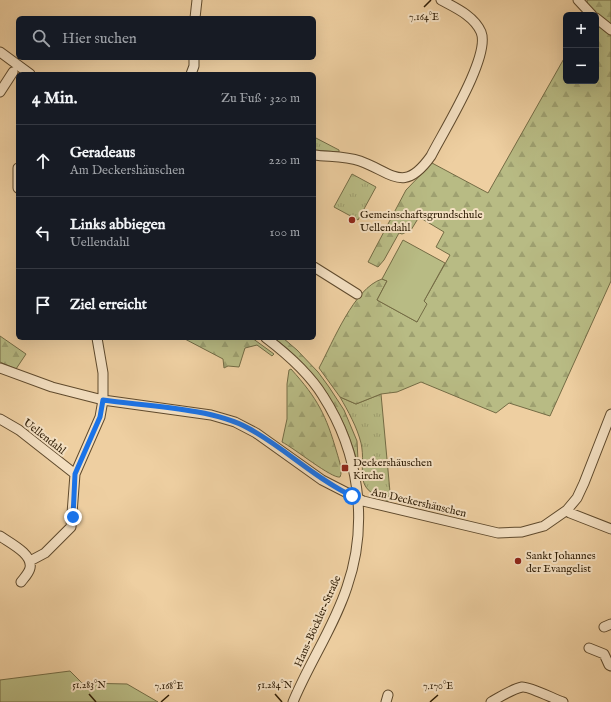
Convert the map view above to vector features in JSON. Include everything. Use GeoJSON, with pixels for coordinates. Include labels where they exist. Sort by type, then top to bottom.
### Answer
{"type":"FeatureCollection","features":[{"type":"Feature","properties":{"kind":"street"},"geometry":{"type":"LineString","coordinates":[[195,16],[197,0]]}},
{"type":"Feature","properties":{"kind":"street"},"geometry":{"type":"LineString","coordinates":[[316,156],[346,157],[361,162],[393,177],[402,178],[410,176],[421,169],[431,156],[478,66],[483,44],[482,34],[475,22],[459,9],[441,0]]}},
{"type":"Feature","properties":{"kind":"street"},"geometry":{"type":"LineString","coordinates":[[578,0],[589,12]]}},
{"type":"Feature","properties":{"kind":"street"},"geometry":{"type":"LineString","coordinates":[[599,20],[611,30]]}},
{"type":"Feature","properties":{"kind":"street"},"geometry":{"type":"LineString","coordinates":[[0,52],[27,72]]}},
{"type":"Feature","properties":{"kind":"street"},"geometry":{"type":"LineString","coordinates":[[191,72],[194,60]]}},
{"type":"Feature","properties":{"kind":"street"},"geometry":{"type":"LineString","coordinates":[[0,92],[13,72]]}},
{"type":"Feature","properties":{"kind":"street"},"geometry":{"type":"LineString","coordinates":[[316,267],[357,294]]}},
{"type":"Feature","properties":{"kind":"street","name":"Uellendahl"},"geometry":{"type":"LineString","coordinates":[[30,561],[45,553],[71,527],[75,474],[100,417],[103,400],[103,373],[97,340]]}},
{"type":"Feature","properties":{"kind":"street","name":"Hans-Böckler-Straße"},"geometry":{"type":"LineString","coordinates":[[268,340],[305,373],[323,395],[334,414],[352,462],[358,499],[359,530],[348,587],[293,702]]}},
{"type":"Feature","properties":{"kind":"street","name":"Am Deckershäuschen"},"geometry":{"type":"LineString","coordinates":[[0,368],[52,387],[103,400],[211,414],[235,422],[256,433],[322,480],[363,501],[498,533],[522,532],[544,526],[567,510]]}},
{"type":"Feature","properties":{"kind":"street"},"geometry":{"type":"LineString","coordinates":[[611,414],[584,483],[576,498],[567,510],[611,529]]}},
{"type":"Feature","properties":{"kind":"street","name":"Uellendahl"},"geometry":{"type":"LineString","coordinates":[[0,419],[19,430],[75,474]]}},
{"type":"Feature","properties":{"kind":"street"},"geometry":{"type":"LineString","coordinates":[[0,536],[25,554],[30,561],[30,570],[21,582]]}},
{"type":"Feature","properties":{"kind":"street"},"geometry":{"type":"LineString","coordinates":[[589,648],[604,654],[609,665],[611,666]]}},
{"type":"Feature","properties":{"kind":"street"},"geometry":{"type":"LineString","coordinates":[[491,702],[522,687],[530,687],[542,694],[563,702]]}},
{"type":"Feature","properties":{"kind":"green space"},"geometry":{"type":"Polygon","coordinates":[[[587,0],[611,0],[611,281],[550,416],[509,403],[496,413],[421,382],[397,392],[381,394],[356,404],[340,397],[319,368],[353,304],[372,284],[382,279],[387,281],[377,300],[417,322],[424,301],[450,255],[436,247],[444,232],[419,217],[411,230],[402,234],[399,233],[384,260],[378,267],[368,262],[406,190],[432,163],[488,193],[563,60],[563,84],[599,84],[599,12],[588,12],[587,0]]]}},
{"type":"Feature","properties":{"kind":"green space"},"geometry":{"type":"Polygon","coordinates":[[[316,138],[339,150],[339,152],[316,150],[316,138]]]}},
{"type":"Feature","properties":{"kind":"green space"},"geometry":{"type":"Polygon","coordinates":[[[352,174],[376,187],[358,220],[334,207],[352,174]]]}},
{"type":"Feature","properties":{"kind":"green space"},"geometry":{"type":"Polygon","coordinates":[[[403,240],[445,263],[424,301],[427,304],[417,322],[377,300],[387,281],[382,279],[403,240]]]}},
{"type":"Feature","properties":{"kind":"green space"},"geometry":{"type":"Polygon","coordinates":[[[0,336],[26,354],[16,369],[0,362],[0,336]]]}},
{"type":"Feature","properties":{"kind":"green space"},"geometry":{"type":"Polygon","coordinates":[[[187,340],[255,340],[274,354],[272,356],[257,345],[245,348],[239,367],[228,366],[224,368],[223,359],[187,340]]]}},
{"type":"Feature","properties":{"kind":"green space"},"geometry":{"type":"Polygon","coordinates":[[[276,340],[285,340],[297,350],[318,372],[329,387],[344,410],[357,441],[357,461],[336,408],[315,377],[289,350],[276,340]]]}},
{"type":"Feature","properties":{"kind":"green space"},"geometry":{"type":"Polygon","coordinates":[[[291,369],[315,399],[325,418],[340,462],[340,477],[329,473],[282,442],[287,419],[287,384],[289,370],[291,369]]]}},
{"type":"Feature","properties":{"kind":"green space"},"geometry":{"type":"Polygon","coordinates":[[[381,394],[390,492],[388,502],[386,499],[375,495],[368,490],[364,484],[361,443],[355,425],[340,397],[356,404],[381,394]]]}},
{"type":"Feature","properties":{"kind":"green space"},"geometry":{"type":"Polygon","coordinates":[[[70,671],[82,683],[127,684],[158,702],[0,702],[0,680],[70,671]]]}},
{"type":"Feature","properties":{"kind":"place","name":"Gemeinschaftsgrundschule Uellendahl"},"geometry":{"type":"Point","coordinates":[352,220]}},
{"type":"Feature","properties":{"kind":"place","name":"Deckershäuschen Kirche"},"geometry":{"type":"Point","coordinates":[345,468]}},
{"type":"Feature","properties":{"kind":"place","name":"Sankt Johannes der Evangelist"},"geometry":{"type":"Point","coordinates":[518,561]}},
{"type":"Feature","properties":{"kind":"route"},"geometry":{"type":"LineString","coordinates":[[73,517],[73,487],[75,474],[100,417],[103,400],[211,414],[235,422],[256,433],[322,480],[352,496]]}}]}
